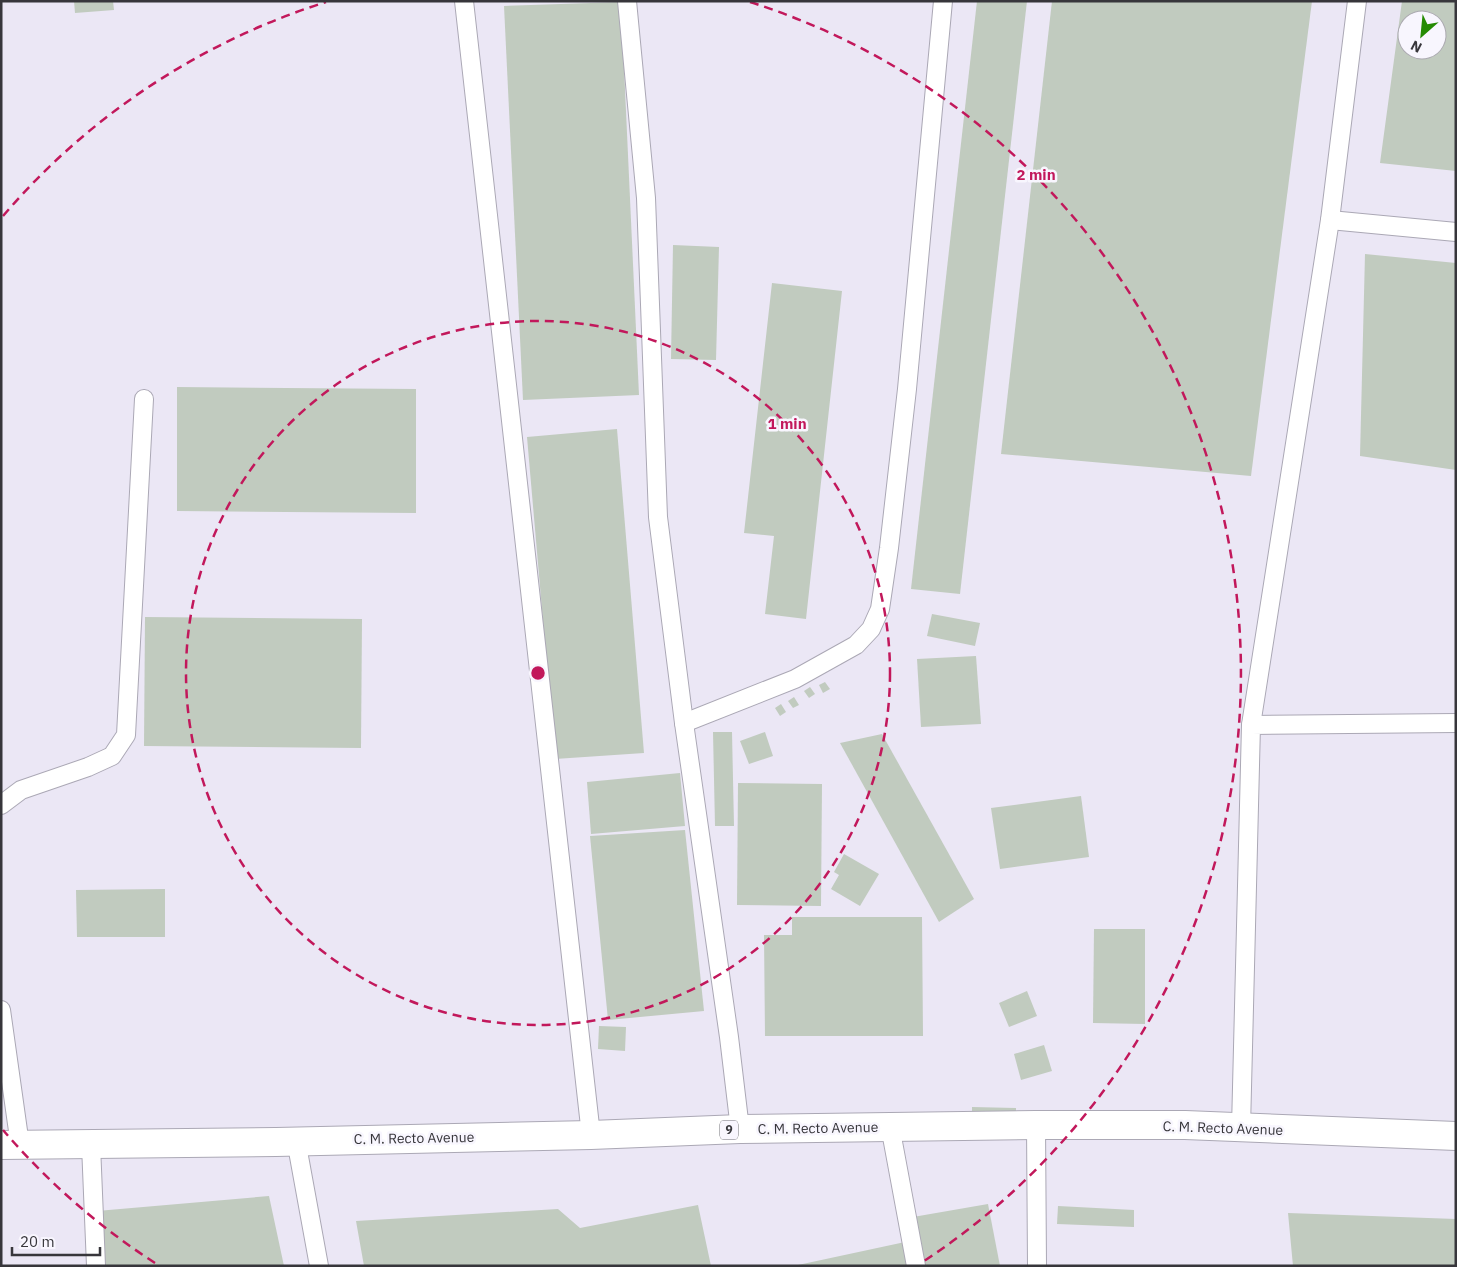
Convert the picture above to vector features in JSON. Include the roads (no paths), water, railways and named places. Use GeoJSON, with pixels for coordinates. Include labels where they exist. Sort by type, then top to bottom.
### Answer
{"type":"FeatureCollection","features":[{"type":"Feature","properties":{"kind":"highway","name":"C. M. Recto Avenue"},"geometry":{"type":"LineString","coordinates":[[10,1145],[591,1135],[740,1129],[890,1126],[1036,1125],[1185,1125],[1456,1136]]}},
{"type":"Feature","properties":{"kind":"lane"},"geometry":{"type":"LineString","coordinates":[[464,1],[591,1135]]}},
{"type":"Feature","properties":{"kind":"lane"},"geometry":{"type":"LineString","coordinates":[[627,1],[646,198],[658,518],[740,1129]]}},
{"type":"Feature","properties":{"kind":"lane"},"geometry":{"type":"LineString","coordinates":[[684,723],[795,679],[856,645],[871,629],[880,609],[889,548],[907,389],[943,1]]}},
{"type":"Feature","properties":{"kind":"lane"},"geometry":{"type":"LineString","coordinates":[[1241,1128],[1251,725],[1330,220],[1357,1]]}},
{"type":"Feature","properties":{"kind":"lane"},"geometry":{"type":"LineString","coordinates":[[1330,220],[1456,232]]}},
{"type":"Feature","properties":{"kind":"lane"},"geometry":{"type":"LineString","coordinates":[[1,805],[21,790],[88,767],[112,756],[126,735],[144,399]]}},
{"type":"Feature","properties":{"kind":"lane"},"geometry":{"type":"LineString","coordinates":[[1251,725],[1456,723]]}},
{"type":"Feature","properties":{"kind":"lane"},"geometry":{"type":"LineString","coordinates":[[1,1010],[10,1145]]}},
{"type":"Feature","properties":{"kind":"lane"},"geometry":{"type":"LineString","coordinates":[[1036,1125],[1038,1266]]}},
{"type":"Feature","properties":{"kind":"lane"},"geometry":{"type":"LineString","coordinates":[[890,1126],[916,1266]]}},
{"type":"Feature","properties":{"kind":"lane"},"geometry":{"type":"LineString","coordinates":[[296,1140],[319,1266]]}},
{"type":"Feature","properties":{"kind":"lane"},"geometry":{"type":"LineString","coordinates":[[91,1145],[96,1266]]}}]}
